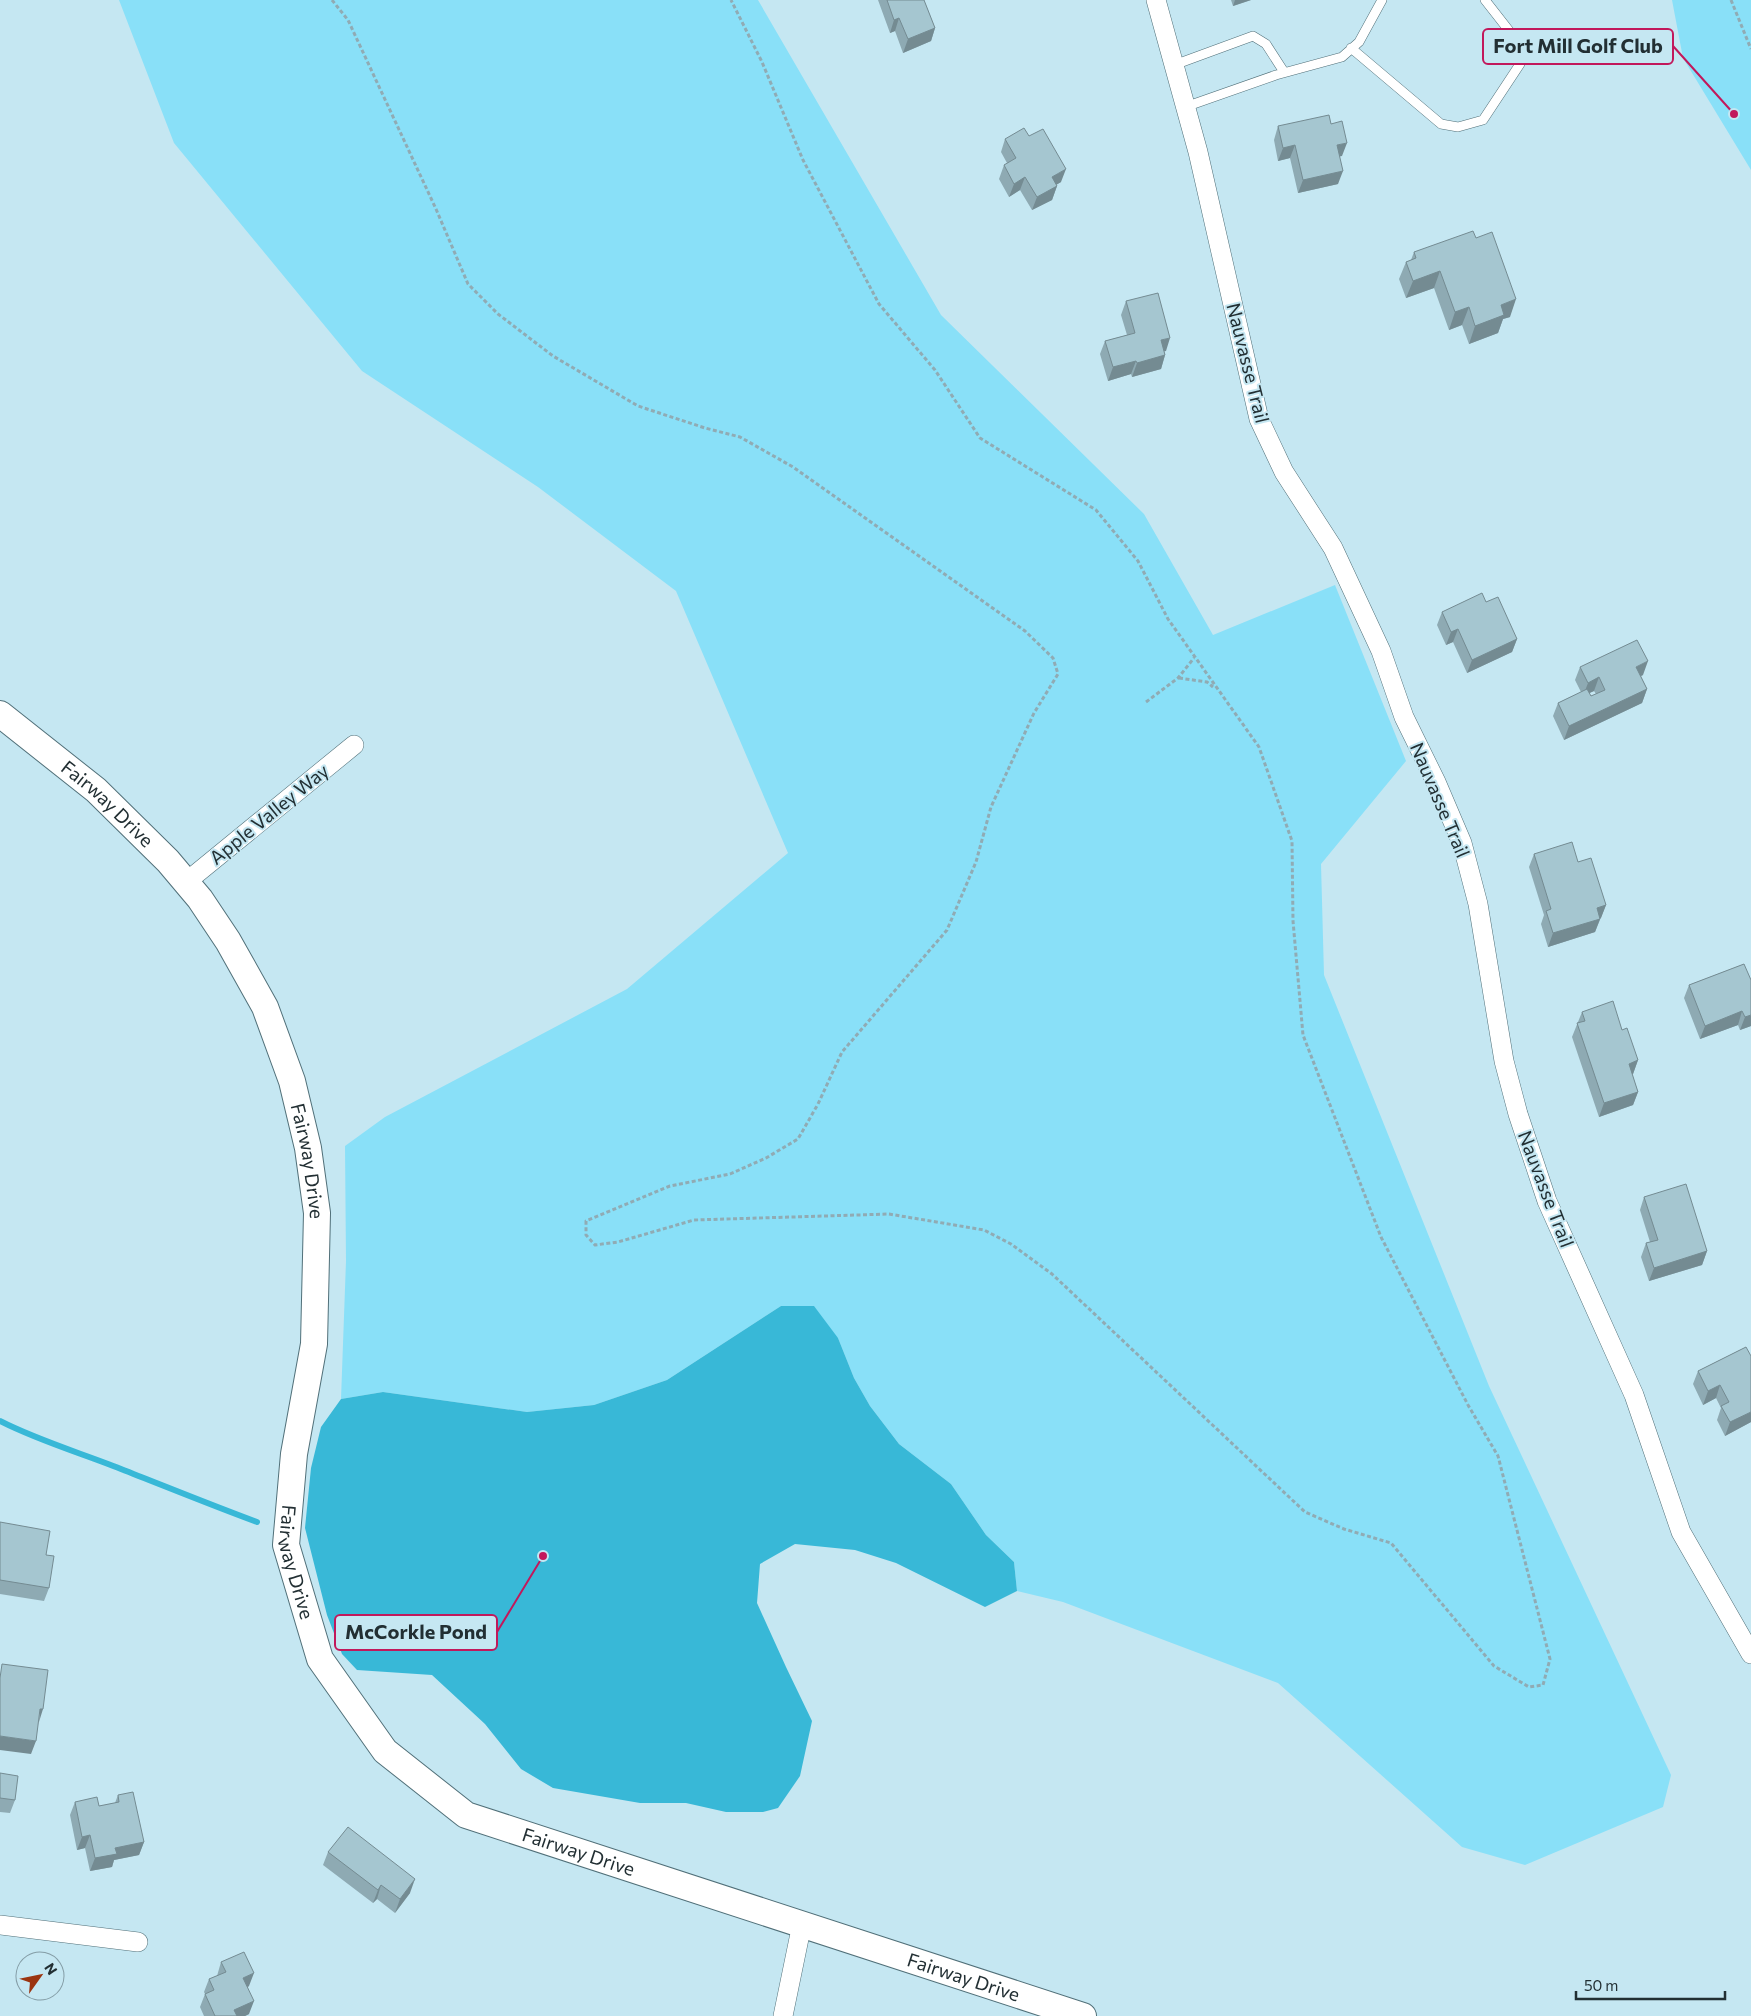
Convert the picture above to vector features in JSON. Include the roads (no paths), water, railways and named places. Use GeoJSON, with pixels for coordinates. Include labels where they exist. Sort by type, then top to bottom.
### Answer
{"type":"FeatureCollection","features":[{"type":"Feature","properties":{"kind":"street","name":"Nauvasse Trail"},"geometry":{"type":"LineString","coordinates":[[1156,0],[1200,162],[1259,419],[1284,472],[1336,554],[1381,651],[1404,717],[1436,782],[1462,843],[1478,904],[1504,1061],[1518,1114],[1547,1201],[1634,1395],[1681,1532],[1751,1654]]}},
{"type":"Feature","properties":{"kind":"street","name":"Fairway Drive"},"geometry":{"type":"LineString","coordinates":[[0,714],[96,790],[168,861],[200,899],[228,941],[264,1007],[292,1081],[308,1148],[318,1213],[314,1344],[294,1454],[286,1546],[320,1659],[385,1751],[466,1815],[1083,2016]]}},
{"type":"Feature","properties":{"kind":"street","name":"Apple Valley Way"},"geometry":{"type":"LineString","coordinates":[[185,883],[354,745]]}},
{"type":"Feature","properties":{"kind":"street"},"geometry":{"type":"LineString","coordinates":[[782,2016],[802,1924]]}},
{"type":"Feature","properties":{"kind":"street"},"geometry":{"type":"LineString","coordinates":[[0,1925],[138,1942]]}},
{"type":"Feature","properties":{"kind":"lane"},"geometry":{"type":"LineString","coordinates":[[1185,107],[1284,72],[1342,56],[1359,42],[1382,0]]}},
{"type":"Feature","properties":{"kind":"lane"},"geometry":{"type":"LineString","coordinates":[[1351,48],[1440,124],[1458,127],[1483,120],[1520,64],[1514,38],[1485,0]]}},
{"type":"Feature","properties":{"kind":"lane"},"geometry":{"type":"LineString","coordinates":[[1174,65],[1252,36],[1266,44],[1284,72]]}},
{"type":"Feature","properties":{"kind":"waterway"},"geometry":{"type":"LineString","coordinates":[[0,1421],[45,1441],[257,1522]]}},
{"type":"Feature","properties":{"kind":"place","name":"Fort Mill Golf Club"},"geometry":{"type":"Point","coordinates":[1734,114]}},
{"type":"Feature","properties":{"kind":"place","name":"McCorkle Pond"},"geometry":{"type":"Point","coordinates":[543,1556]}}]}
